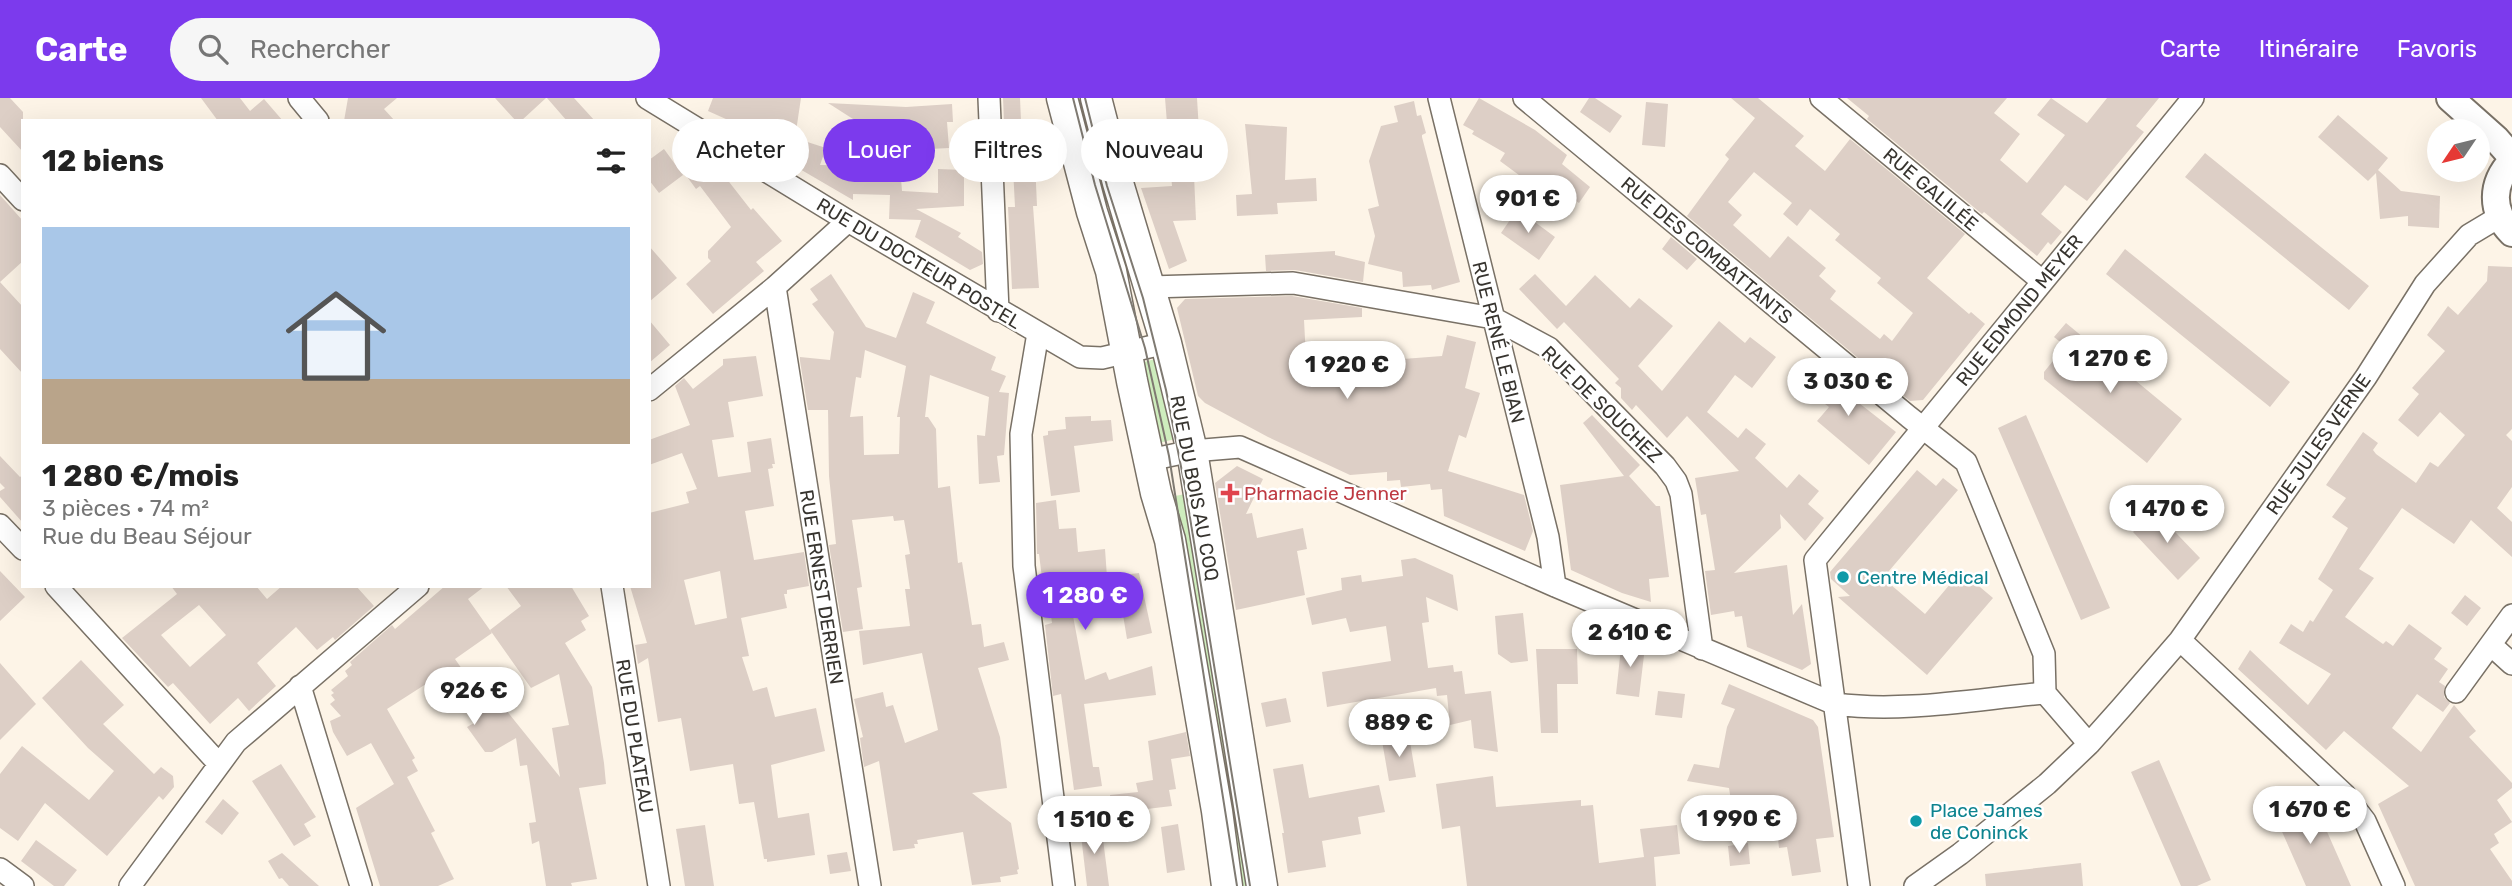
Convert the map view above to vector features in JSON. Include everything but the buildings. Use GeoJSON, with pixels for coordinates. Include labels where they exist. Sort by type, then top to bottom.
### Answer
{"type":"FeatureCollection","features":[{"type":"Feature","properties":{"kind":"main road","name":"RUE DU BOIS AU COQ"},"geometry":{"type":"LineString","coordinates":[[1062,98],[1092,212],[1111,271],[1149,460],[1170,540],[1217,811],[1227,886]]}},
{"type":"Feature","properties":{"kind":"main road","name":"RUE DU BOIS AU COQ"},"geometry":{"type":"LineString","coordinates":[[1096,98],[1118,183],[1167,343],[1192,451],[1262,886]]}},
{"type":"Feature","properties":{"kind":"street"},"geometry":{"type":"LineString","coordinates":[[299,98],[316,119]]}},
{"type":"Feature","properties":{"kind":"street","name":"RUE DU DOCTEUR POSTEL"},"geometry":{"type":"LineString","coordinates":[[647,98],[998,311],[1080,357],[1102,358],[1167,343]]}},
{"type":"Feature","properties":{"kind":"street"},"geometry":{"type":"LineString","coordinates":[[989,98],[998,311]]}},
{"type":"Feature","properties":{"kind":"street","name":"RUE RENÉ LE BIAN"},"geometry":{"type":"LineString","coordinates":[[1439,98],[1548,537],[1555,586]]}},
{"type":"Feature","properties":{"kind":"street","name":"RUE DES COMBATTANTS"},"geometry":{"type":"LineString","coordinates":[[1524,98],[1966,462],[2044,653],[2045,693]]}},
{"type":"Feature","properties":{"kind":"street","name":"RUE GALILÉE"},"geometry":{"type":"LineString","coordinates":[[1821,98],[2042,281]]}},
{"type":"Feature","properties":{"kind":"street","name":"RUE EDMOND MEYER"},"geometry":{"type":"LineString","coordinates":[[1859,886],[1815,559],[2193,98]]}},
{"type":"Feature","properties":{"kind":"street"},"geometry":{"type":"LineString","coordinates":[[2450,98],[2496,139],[2512,159],[2496,186],[2496,207],[2506,225]]}},
{"type":"Feature","properties":{"kind":"street"},"geometry":{"type":"LineString","coordinates":[[0,176],[21,198]]}},
{"type":"Feature","properties":{"kind":"street"},"geometry":{"type":"LineString","coordinates":[[651,388],[775,287],[848,221]]}},
{"type":"Feature","properties":{"kind":"street","name":"RUE JULES VERNE"},"geometry":{"type":"LineString","coordinates":[[2089,744],[2180,640],[2366,377],[2425,284],[2469,235],[2506,225]]}},
{"type":"Feature","properties":{"kind":"street","name":"RUE DE SOUCHEZ"},"geometry":{"type":"LineString","coordinates":[[1150,287],[1293,283],[1493,318],[1549,348],[1665,466],[1676,481],[1681,494],[1702,649]]}},
{"type":"Feature","properties":{"kind":"street","name":"RUE ERNEST DERRIEN"},"geometry":{"type":"LineString","coordinates":[[775,287],[870,886]]}},
{"type":"Feature","properties":{"kind":"street"},"geometry":{"type":"LineString","coordinates":[[1038,333],[1021,434],[1024,566],[1064,886]]}},
{"type":"Feature","properties":{"kind":"street"},"geometry":{"type":"LineString","coordinates":[[1149,460],[1192,451],[1240,447],[1555,586],[1835,704],[1860,707],[1896,706],[2045,693],[2089,744],[2047,784],[1960,854],[1915,886]]}},
{"type":"Feature","properties":{"kind":"street"},"geometry":{"type":"LineString","coordinates":[[0,525],[21,548]]}},
{"type":"Feature","properties":{"kind":"street"},"geometry":{"type":"LineString","coordinates":[[58,588],[218,763]]}},
{"type":"Feature","properties":{"kind":"street"},"geometry":{"type":"LineString","coordinates":[[386,588],[399,602]]}},
{"type":"Feature","properties":{"kind":"street"},"geometry":{"type":"LineString","coordinates":[[130,886],[236,742],[416,588]]}},
{"type":"Feature","properties":{"kind":"street","name":"RUE DU PLATEAU"},"geometry":{"type":"LineString","coordinates":[[612,588],[659,886]]}},
{"type":"Feature","properties":{"kind":"street"},"geometry":{"type":"LineString","coordinates":[[2456,692],[2512,615]]}},
{"type":"Feature","properties":{"kind":"street"},"geometry":{"type":"LineString","coordinates":[[2180,640],[2345,795],[2365,821],[2394,886]]}},
{"type":"Feature","properties":{"kind":"street"},"geometry":{"type":"LineString","coordinates":[[2491,645],[2512,664]]}},
{"type":"Feature","properties":{"kind":"street"},"geometry":{"type":"LineString","coordinates":[[300,686],[361,886]]}},
{"type":"Feature","properties":{"kind":"street"},"geometry":{"type":"LineString","coordinates":[[0,869],[23,886]]}},
{"type":"Feature","properties":{"kind":"green space"},"geometry":{"type":"Polygon","coordinates":[[[1155,359],[1175,439],[1159,443],[1144,362],[1155,359]]]}},
{"type":"Feature","properties":{"kind":"green space"},"geometry":{"type":"Polygon","coordinates":[[[1191,493],[1255,886],[1232,886],[1164,498],[1191,493]]]}},
{"type":"Feature","properties":{"kind":"tram line"},"geometry":{"type":"LineString","coordinates":[[1073,98],[1095,185],[1145,348],[1169,456],[1237,886]]}},
{"type":"Feature","properties":{"kind":"tram line"},"geometry":{"type":"LineString","coordinates":[[1085,98],[1107,186],[1143,298],[1166,390],[1185,487],[1250,886]]}},
{"type":"Feature","properties":{"kind":"place","name":"Pharmacie Jenner"},"geometry":{"type":"Point","coordinates":[1230,493]}},
{"type":"Feature","properties":{"kind":"place","name":"Centre Médical"},"geometry":{"type":"Point","coordinates":[1843,577]}},
{"type":"Feature","properties":{"kind":"place","name":"Place James de Coninck"},"geometry":{"type":"Point","coordinates":[1916,821]}}]}
